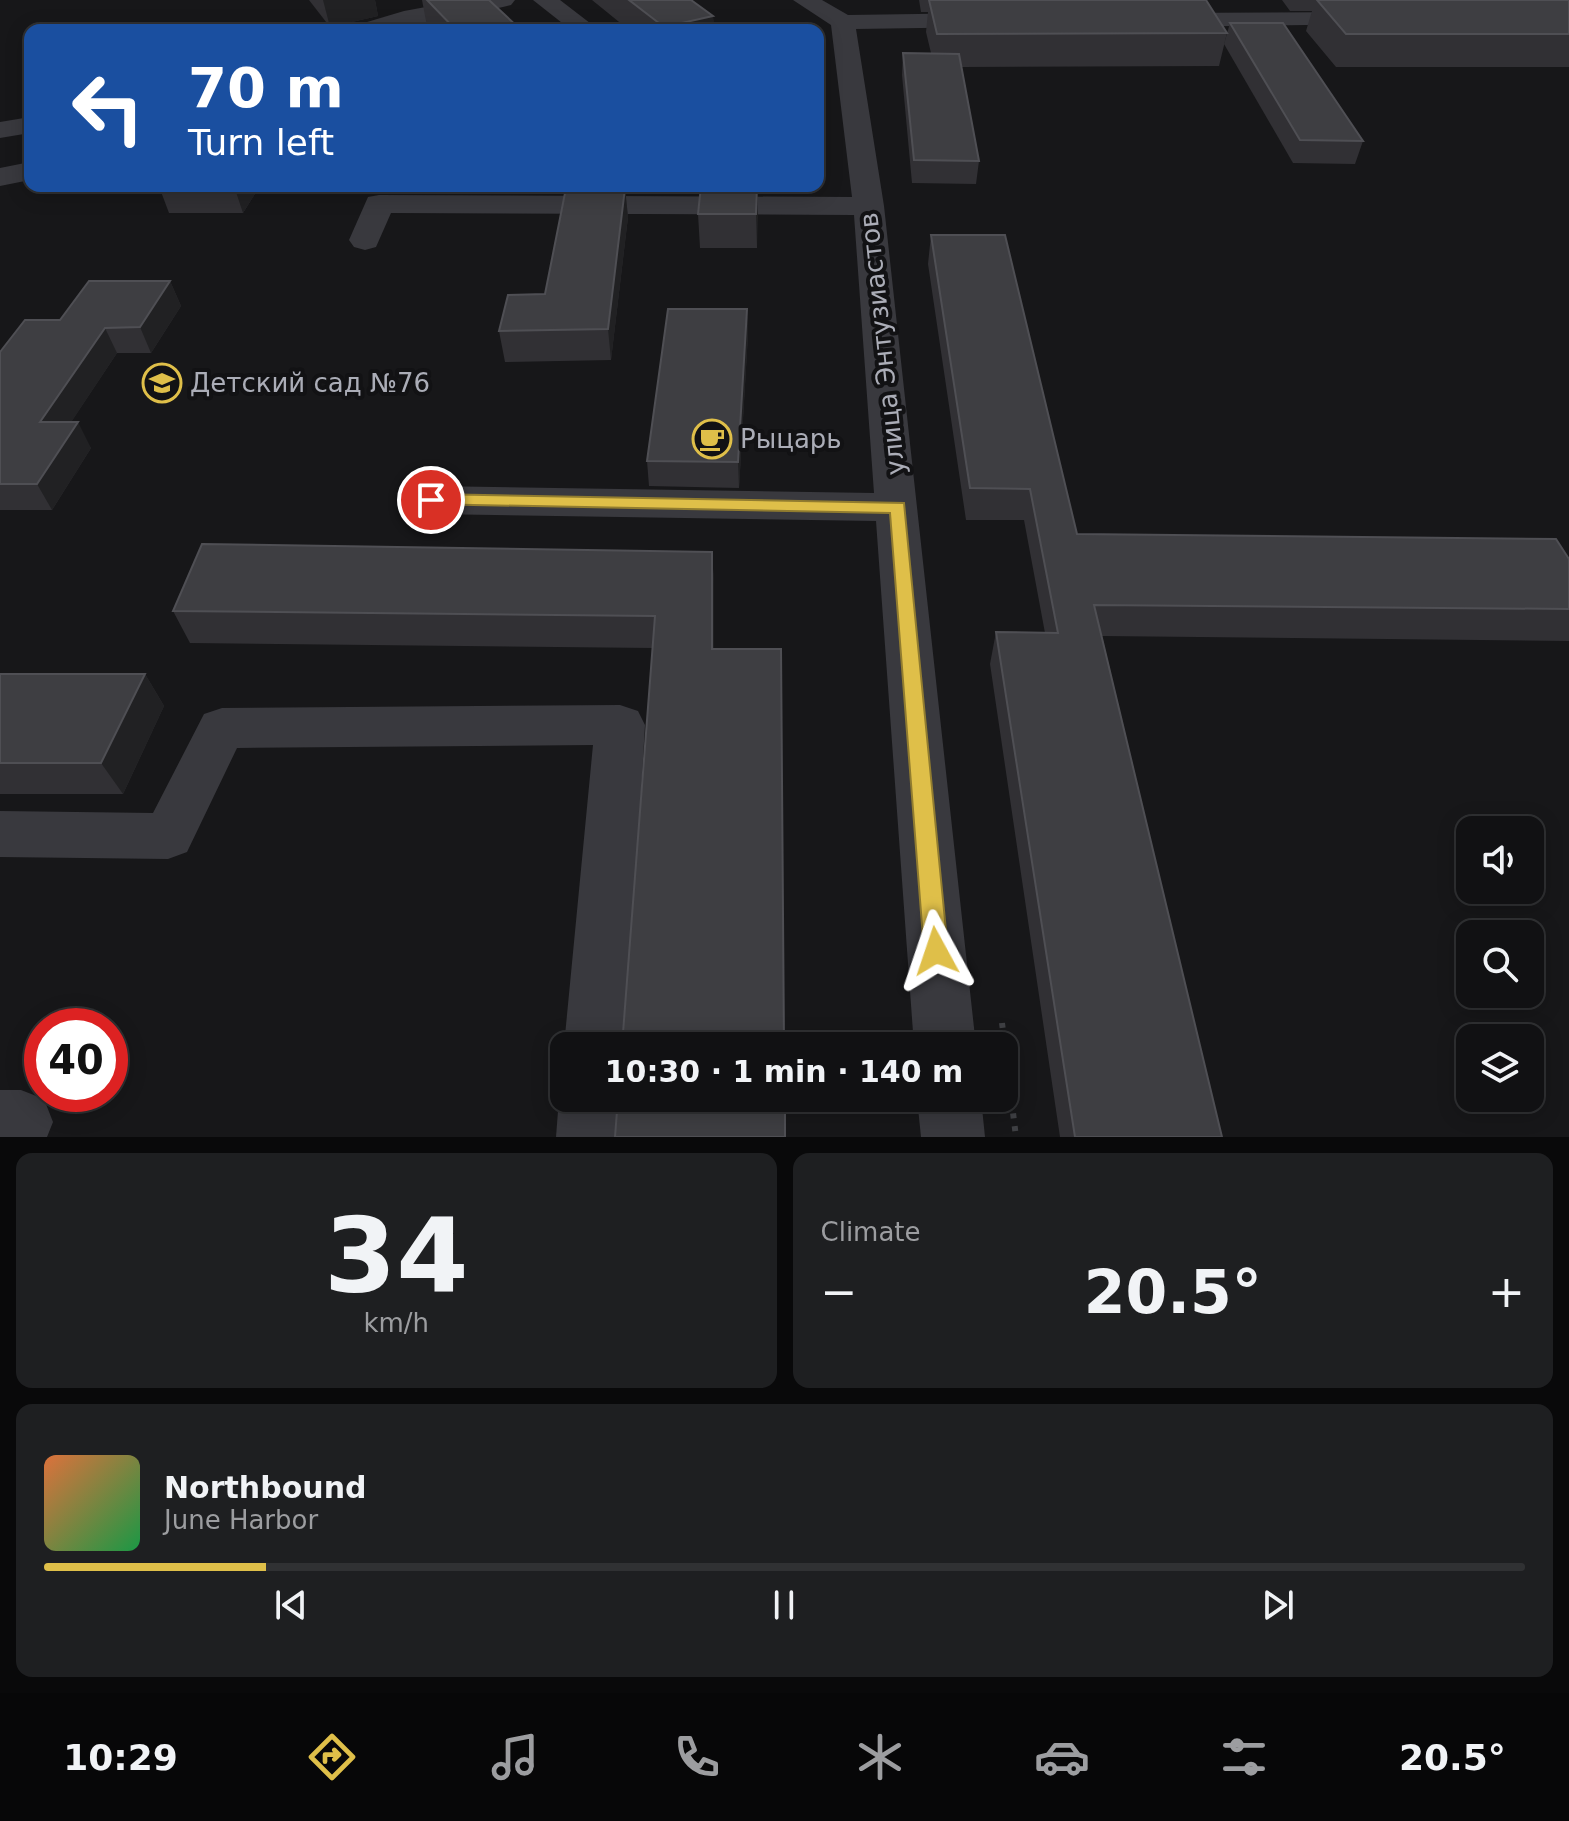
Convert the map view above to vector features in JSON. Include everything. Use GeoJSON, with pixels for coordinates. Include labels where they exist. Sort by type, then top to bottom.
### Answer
{"type":"FeatureCollection","features":[{"type":"Feature","properties":{"kind":"street"},"geometry":{"type":"LineString","coordinates":[[385,24],[503,0]]}},
{"type":"Feature","properties":{"kind":"street"},"geometry":{"type":"LineString","coordinates":[[545,0],[579,24]]}},
{"type":"Feature","properties":{"kind":"street"},"geometry":{"type":"LineString","coordinates":[[805,0],[843,22],[1007,20]]}},
{"type":"Feature","properties":{"kind":"street"},"geometry":{"type":"LineString","coordinates":[[1131,20],[1233,10],[1396,19]]}},
{"type":"Feature","properties":{"kind":"street","name":"улица Энтузиастов"},"geometry":{"type":"LineString","coordinates":[[843,22],[869,206],[944,1032]]}},
{"type":"Feature","properties":{"kind":"street"},"geometry":{"type":"LineString","coordinates":[[0,130],[24,126]]}},
{"type":"Feature","properties":{"kind":"street"},"geometry":{"type":"LineString","coordinates":[[0,177],[24,172]]}},
{"type":"Feature","properties":{"kind":"street"},"geometry":{"type":"LineString","coordinates":[[365,240],[379,204],[678,196],[869,206]]}},
{"type":"Feature","properties":{"kind":"street"},"geometry":{"type":"LineString","coordinates":[[431,500],[898,507]]}},
{"type":"Feature","properties":{"kind":"street"},"geometry":{"type":"LineString","coordinates":[[0,834],[168,836],[222,728],[620,725],[596,1032]]}},
{"type":"Feature","properties":{"kind":"street"},"geometry":{"type":"LineString","coordinates":[[588,1137],[590,1112]]}},
{"type":"Feature","properties":{"kind":"street"},"geometry":{"type":"LineString","coordinates":[[950,1112],[953,1137]]}},
{"type":"Feature","properties":{"kind":"street"},"geometry":{"type":"LineString","coordinates":[[0,1122],[21,1122],[14,1137]]}},
{"type":"Feature","properties":{"kind":"building"},"geometry":{"type":"Polygon","coordinates":[[[427,0],[489,0],[515,24],[450,24],[427,0]]]}},
{"type":"Feature","properties":{"kind":"building"},"geometry":{"type":"Polygon","coordinates":[[[629,0],[691,0],[713,16],[677,24],[660,24],[629,0]]]}},
{"type":"Feature","properties":{"kind":"building"},"geometry":{"type":"Polygon","coordinates":[[[929,0],[1206,0],[1227,33],[937,34],[929,0]]]}},
{"type":"Feature","properties":{"kind":"building"},"geometry":{"type":"Polygon","coordinates":[[[1317,0],[1569,0],[1569,34],[1346,34],[1317,0]]]}},
{"type":"Feature","properties":{"kind":"building"},"geometry":{"type":"Polygon","coordinates":[[[1230,23],[1283,23],[1363,141],[1300,140],[1230,23]]]}},
{"type":"Feature","properties":{"kind":"building"},"geometry":{"type":"Polygon","coordinates":[[[903,53],[959,54],[979,161],[914,160],[903,53]]]}},
{"type":"Feature","properties":{"kind":"building"},"geometry":{"type":"Polygon","coordinates":[[[565,192],[625,192],[608,329],[499,331],[508,295],[545,294],[565,192]]]}},
{"type":"Feature","properties":{"kind":"building"},"geometry":{"type":"Polygon","coordinates":[[[700,192],[757,192],[756,214],[698,214],[700,192]]]}},
{"type":"Feature","properties":{"kind":"building"},"geometry":{"type":"Polygon","coordinates":[[[931,235],[1005,235],[1077,534],[1556,539],[1569,559],[1569,609],[1094,605],[1222,1137],[1075,1137],[996,632],[1058,633],[1030,489],[970,488],[931,235]]]}},
{"type":"Feature","properties":{"kind":"building"},"geometry":{"type":"Polygon","coordinates":[[[89,281],[170,281],[140,327],[105,328],[40,422],[78,422],[37,484],[0,484],[0,352],[25,320],[60,320],[89,281]]]}},
{"type":"Feature","properties":{"kind":"building"},"geometry":{"type":"Polygon","coordinates":[[[668,309],[747,309],[738,462],[647,461],[668,309]]]}},
{"type":"Feature","properties":{"kind":"building"},"geometry":{"type":"Polygon","coordinates":[[[202,544],[712,552],[712,649],[781,649],[784,1032],[623,1032],[655,616],[173,611],[202,544]]]}},
{"type":"Feature","properties":{"kind":"building"},"geometry":{"type":"Polygon","coordinates":[[[0,674],[145,674],[101,763],[0,763],[0,674]]]}},
{"type":"Feature","properties":{"kind":"building"},"geometry":{"type":"Polygon","coordinates":[[[617,1112],[785,1112],[785,1137],[615,1137],[617,1112]]]}},
{"type":"Feature","properties":{"kind":"place","name":"Детский сад №76"},"geometry":{"type":"Point","coordinates":[162,383]}},
{"type":"Feature","properties":{"kind":"place","name":"Рыцарь"},"geometry":{"type":"Point","coordinates":[712,439]}},
{"type":"Feature","properties":{"kind":"route"},"geometry":{"type":"LineString","coordinates":[[431,500],[898,507],[936,951]]}}]}
